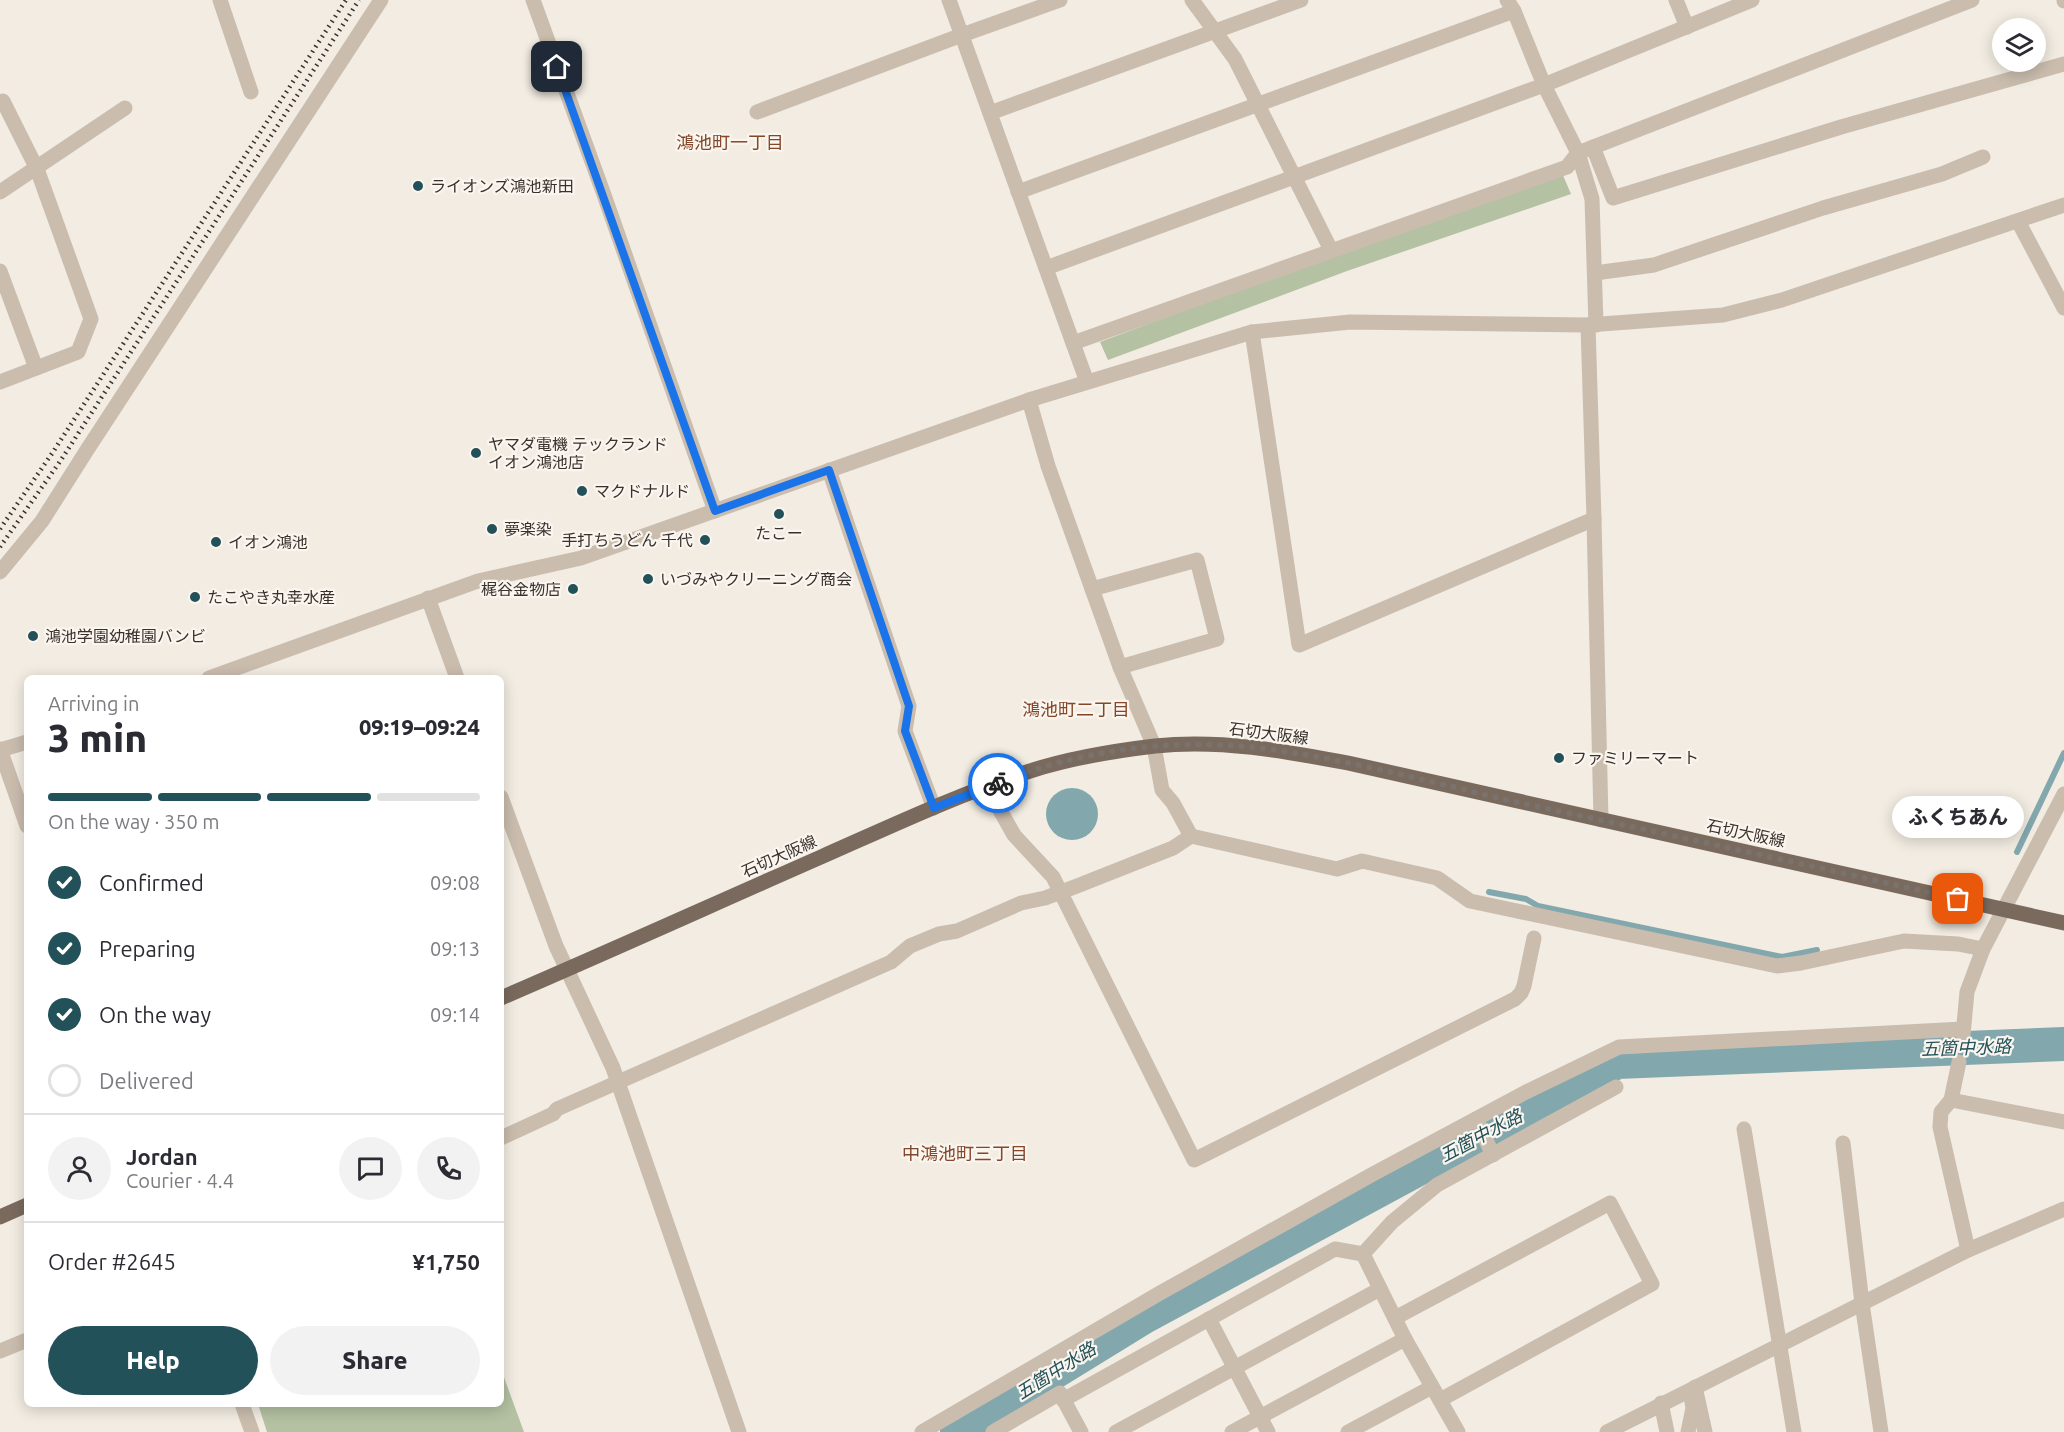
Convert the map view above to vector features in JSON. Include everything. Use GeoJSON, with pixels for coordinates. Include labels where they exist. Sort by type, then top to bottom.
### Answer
{"type":"FeatureCollection","features":[{"type":"Feature","properties":{"kind":"main road","name":"石切大阪線"},"geometry":{"type":"LineString","coordinates":[[504,997],[934,808],[987,787],[1032,770],[1154,746],[1222,745],[1302,754],[2064,923]]}},
{"type":"Feature","properties":{"kind":"main road"},"geometry":{"type":"LineString","coordinates":[[0,1216],[24,1206]]}},
{"type":"Feature","properties":{"kind":"street"},"geometry":{"type":"LineString","coordinates":[[220,0],[251,92]]}},
{"type":"Feature","properties":{"kind":"street"},"geometry":{"type":"LineString","coordinates":[[1,567],[42,521],[381,0]]}},
{"type":"Feature","properties":{"kind":"street"},"geometry":{"type":"LineString","coordinates":[[533,0],[715,511]]}},
{"type":"Feature","properties":{"kind":"street"},"geometry":{"type":"LineString","coordinates":[[949,0],[1087,382]]}},
{"type":"Feature","properties":{"kind":"street"},"geometry":{"type":"LineString","coordinates":[[757,112],[1060,0]]}},
{"type":"Feature","properties":{"kind":"street"},"geometry":{"type":"LineString","coordinates":[[1192,0],[1234,59],[1330,250]]}},
{"type":"Feature","properties":{"kind":"street"},"geometry":{"type":"LineString","coordinates":[[990,113],[1301,0]]}},
{"type":"Feature","properties":{"kind":"street"},"geometry":{"type":"LineString","coordinates":[[1676,0],[1687,27]]}},
{"type":"Feature","properties":{"kind":"street"},"geometry":{"type":"LineString","coordinates":[[1046,268],[1544,85],[1752,0]]}},
{"type":"Feature","properties":{"kind":"street"},"geometry":{"type":"LineString","coordinates":[[1073,343],[1567,167],[1578,153],[1972,0]]}},
{"type":"Feature","properties":{"kind":"street"},"geometry":{"type":"LineString","coordinates":[[1018,192],[1257,105],[1510,5],[1544,85],[1578,153],[1592,199],[1595,273],[1592,325],[1594,519],[1601,820]]}},
{"type":"Feature","properties":{"kind":"street"},"geometry":{"type":"LineString","coordinates":[[1593,147],[1613,198],[1842,127],[2064,64]]}},
{"type":"Feature","properties":{"kind":"street"},"geometry":{"type":"LineString","coordinates":[[0,382],[78,352],[91,319],[37,169],[3,100]]}},
{"type":"Feature","properties":{"kind":"street"},"geometry":{"type":"LineString","coordinates":[[0,192],[125,108]]}},
{"type":"Feature","properties":{"kind":"street"},"geometry":{"type":"LineString","coordinates":[[1595,273],[1654,265],[1823,208],[1942,174],[1983,158]]}},
{"type":"Feature","properties":{"kind":"street"},"geometry":{"type":"LineString","coordinates":[[217,675],[478,581],[580,558],[1029,400],[1252,332],[1350,322],[1592,325],[1723,315],[1782,300],[2064,205]]}},
{"type":"Feature","properties":{"kind":"street"},"geometry":{"type":"LineString","coordinates":[[2018,221],[2064,309]]}},
{"type":"Feature","properties":{"kind":"street"},"geometry":{"type":"LineString","coordinates":[[0,271],[36,368]]}},
{"type":"Feature","properties":{"kind":"street"},"geometry":{"type":"LineString","coordinates":[[1252,332],[1299,645],[1594,519]]}},
{"type":"Feature","properties":{"kind":"street"},"geometry":{"type":"LineString","coordinates":[[1029,400],[1048,466],[1120,668],[1154,746],[1162,790],[1173,803],[1191,836]]}},
{"type":"Feature","properties":{"kind":"street"},"geometry":{"type":"LineString","coordinates":[[829,470],[909,706],[905,731],[934,808]]}},
{"type":"Feature","properties":{"kind":"street"},"geometry":{"type":"LineString","coordinates":[[1092,589],[1197,560],[1217,639],[1120,668]]}},
{"type":"Feature","properties":{"kind":"street"},"geometry":{"type":"LineString","coordinates":[[428,598],[456,675]]}},
{"type":"Feature","properties":{"kind":"street"},"geometry":{"type":"LineString","coordinates":[[24,743],[0,749],[24,817]]}},
{"type":"Feature","properties":{"kind":"street"},"geometry":{"type":"LineString","coordinates":[[987,787],[1014,835],[1053,877],[1062,892],[1194,1160],[1515,999],[1524,987],[1534,938]]}},
{"type":"Feature","properties":{"kind":"street"},"geometry":{"type":"LineString","coordinates":[[922,1432],[1170,1287],[1373,1173],[1619,1047],[1963,1032],[1967,992],[1983,949],[2064,794]]}},
{"type":"Feature","properties":{"kind":"street"},"geometry":{"type":"LineString","coordinates":[[504,805],[556,946],[618,1082],[739,1432]]}},
{"type":"Feature","properties":{"kind":"street"},"geometry":{"type":"LineString","coordinates":[[504,1137],[554,1114],[557,1109],[891,962],[910,946],[939,934],[957,931],[1021,903],[1062,892],[1173,848],[1191,836],[1336,868],[1362,861],[1437,878],[1470,901],[1777,966],[1802,963],[1904,941],[1958,944],[1983,949]]}},
{"type":"Feature","properties":{"kind":"street"},"geometry":{"type":"LineString","coordinates":[[1959,1062],[1952,1100],[1941,1112],[1940,1127],[1968,1250]]}},
{"type":"Feature","properties":{"kind":"street"},"geometry":{"type":"LineString","coordinates":[[1363,1254],[1392,1222],[1437,1185],[1616,1087]]}},
{"type":"Feature","properties":{"kind":"street"},"geometry":{"type":"LineString","coordinates":[[1952,1100],[2064,1122]]}},
{"type":"Feature","properties":{"kind":"street"},"geometry":{"type":"LineString","coordinates":[[1476,1119],[1492,1155]]}},
{"type":"Feature","properties":{"kind":"street"},"geometry":{"type":"LineString","coordinates":[[1744,1130],[1794,1432]]}},
{"type":"Feature","properties":{"kind":"street"},"geometry":{"type":"LineString","coordinates":[[1843,1143],[1862,1303],[1881,1432]]}},
{"type":"Feature","properties":{"kind":"street"},"geometry":{"type":"LineString","coordinates":[[1348,1432],[1436,1394],[1652,1284],[1610,1203],[1395,1318]]}},
{"type":"Feature","properties":{"kind":"street"},"geometry":{"type":"LineString","coordinates":[[1607,1432],[1968,1250],[2064,1209]]}},
{"type":"Feature","properties":{"kind":"street"},"geometry":{"type":"LineString","coordinates":[[1063,1400],[1335,1249],[1363,1254]]}},
{"type":"Feature","properties":{"kind":"street"},"geometry":{"type":"LineString","coordinates":[[1363,1254],[1405,1339],[1458,1432]]}},
{"type":"Feature","properties":{"kind":"street"},"geometry":{"type":"LineString","coordinates":[[1116,1432],[1380,1289]]}},
{"type":"Feature","properties":{"kind":"street"},"geometry":{"type":"LineString","coordinates":[[1209,1319],[1268,1432]]}},
{"type":"Feature","properties":{"kind":"street"},"geometry":{"type":"LineString","coordinates":[[1232,1432],[1405,1339]]}},
{"type":"Feature","properties":{"kind":"street"},"geometry":{"type":"LineString","coordinates":[[0,1351],[24,1342]]}},
{"type":"Feature","properties":{"kind":"street"},"geometry":{"type":"LineString","coordinates":[[1688,1432],[1693,1408],[1692,1388]]}},
{"type":"Feature","properties":{"kind":"street"},"geometry":{"type":"LineString","coordinates":[[1692,1388],[1705,1432]]}},
{"type":"Feature","properties":{"kind":"street"},"geometry":{"type":"LineString","coordinates":[[993,1432],[1060,1393],[1081,1432]]}},
{"type":"Feature","properties":{"kind":"street"},"geometry":{"type":"LineString","coordinates":[[1661,1403],[1667,1432]]}},
{"type":"Feature","properties":{"kind":"street"},"geometry":{"type":"LineString","coordinates":[[243,1407],[252,1432]]}},
{"type":"Feature","properties":{"kind":"green space"},"geometry":{"type":"Polygon","coordinates":[[[1562,173],[1571,194],[1347,271],[1108,360],[1100,342],[1342,251],[1562,173]]]}},
{"type":"Feature","properties":{"kind":"green space"},"geometry":{"type":"Polygon","coordinates":[[[504,1377],[524,1432],[267,1432],[259,1407],[504,1407],[504,1377]]]}},
{"type":"Feature","properties":{"kind":"water"},"geometry":{"type":"Polygon","coordinates":[[[1067,788],[1077,788],[1091,795],[1098,814],[1091,833],[1077,840],[1067,840],[1057,836],[1050,829],[1046,819],[1046,809],[1050,799],[1057,792],[1067,788]]]}},
{"type":"Feature","properties":{"kind":"waterway"},"geometry":{"type":"LineString","coordinates":[[2017,852],[2064,753]]}},
{"type":"Feature","properties":{"kind":"waterway"},"geometry":{"type":"LineString","coordinates":[[1489,892],[1526,899],[1538,906],[1782,957],[1817,950]]}},
{"type":"Feature","properties":{"kind":"waterway","name":"五箇中水路"},"geometry":{"type":"LineString","coordinates":[[957,1432],[1144,1317],[1617,1062],[2064,1044]]}},
{"type":"Feature","properties":{"kind":"railway"},"geometry":{"type":"LineString","coordinates":[[0,529],[53,452],[346,0]]}},
{"type":"Feature","properties":{"kind":"railway"},"geometry":{"type":"LineString","coordinates":[[0,547],[61,460],[359,0]]}},
{"type":"Feature","properties":{"kind":"way so far"},"geometry":{"type":"LineString","coordinates":[[998,783],[1032,770],[1061,763],[1154,746],[1222,745],[1261,748],[1393,773],[1958,899]]}},
{"type":"Feature","properties":{"kind":"place","name":"ライオンズ鴻池新田"},"geometry":{"type":"Point","coordinates":[418,186]}},
{"type":"Feature","properties":{"kind":"place","name":"ヤマダ電機 テックランド イオン鴻池店"},"geometry":{"type":"Point","coordinates":[476,453]}},
{"type":"Feature","properties":{"kind":"place","name":"マクドナルド"},"geometry":{"type":"Point","coordinates":[582,491]}},
{"type":"Feature","properties":{"kind":"place","name":"たこー"},"geometry":{"type":"Point","coordinates":[779,514]}},
{"type":"Feature","properties":{"kind":"place","name":"夢楽染"},"geometry":{"type":"Point","coordinates":[492,529]}},
{"type":"Feature","properties":{"kind":"place","name":"手打ちうどん 千代"},"geometry":{"type":"Point","coordinates":[705,540]}},
{"type":"Feature","properties":{"kind":"place","name":"イオン鴻池"},"geometry":{"type":"Point","coordinates":[216,542]}},
{"type":"Feature","properties":{"kind":"place","name":"いづみやクリーニング商会"},"geometry":{"type":"Point","coordinates":[648,579]}},
{"type":"Feature","properties":{"kind":"place","name":"梶谷金物店"},"geometry":{"type":"Point","coordinates":[573,589]}},
{"type":"Feature","properties":{"kind":"place","name":"たこやき丸幸水産"},"geometry":{"type":"Point","coordinates":[195,597]}},
{"type":"Feature","properties":{"kind":"place","name":"鴻池学園幼稚園バンビ"},"geometry":{"type":"Point","coordinates":[33,636]}},
{"type":"Feature","properties":{"kind":"place","name":"ファミリーマート"},"geometry":{"type":"Point","coordinates":[1559,758]}},
{"type":"Feature","properties":{"kind":"place","name":"ふくちあん"},"geometry":{"type":"Point","coordinates":[1958,899]}},
{"type":"Feature","properties":{"kind":"district","name":"鴻池町一丁目"},"geometry":{"type":"Point","coordinates":[730,143]}},
{"type":"Feature","properties":{"kind":"district","name":"鴻池町二丁目"},"geometry":{"type":"Point","coordinates":[1076,710]}},
{"type":"Feature","properties":{"kind":"district","name":"中鴻池町三丁目"},"geometry":{"type":"Point","coordinates":[965,1154]}},
{"type":"Feature","properties":{"kind":"route"},"geometry":{"type":"LineString","coordinates":[[557,67],[715,511],[829,470],[909,706],[905,731],[934,808],[998,783]]}}]}
